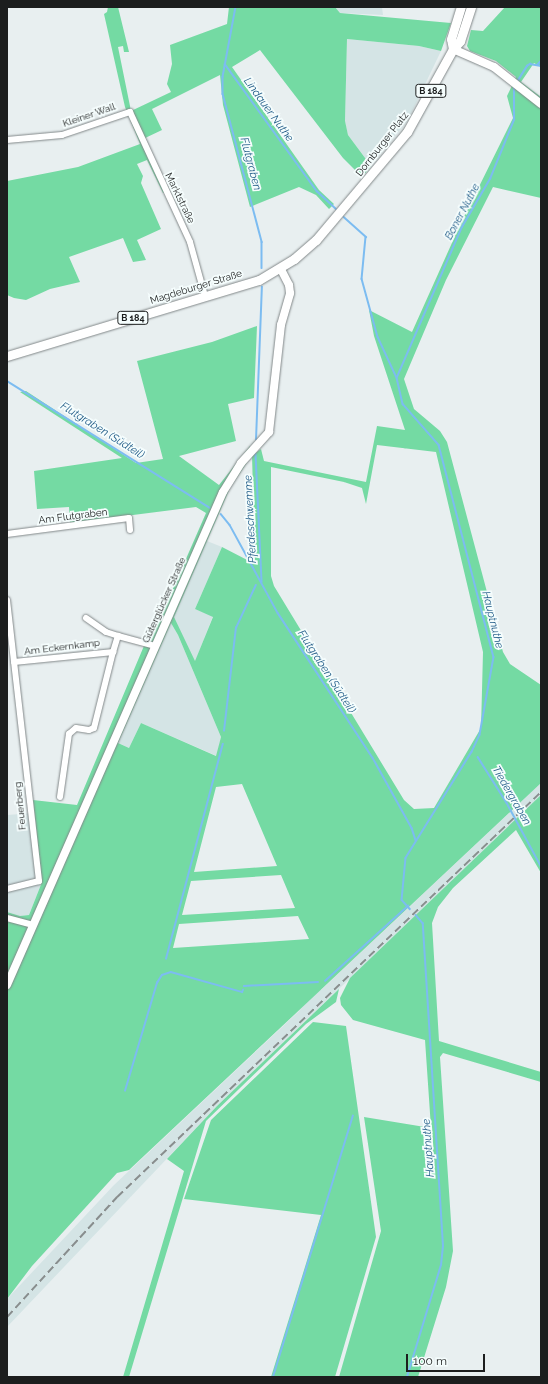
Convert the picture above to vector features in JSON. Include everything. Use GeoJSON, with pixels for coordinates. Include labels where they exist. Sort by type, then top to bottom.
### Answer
{"type":"FeatureCollection","features":[{"type":"Feature","properties":{"kind":"main road","name":"B 184"},"geometry":{"type":"LineString","coordinates":[[453,49],[451,39],[461,7]]}},
{"type":"Feature","properties":{"kind":"main road","name":"B 184"},"geometry":{"type":"LineString","coordinates":[[453,49],[466,27],[471,7]]}},
{"type":"Feature","properties":{"kind":"main road","name":"Dornburger Platz"},"geometry":{"type":"LineString","coordinates":[[346,206],[407,132],[453,49]]}},
{"type":"Feature","properties":{"kind":"main road","name":"Magdeburger Straße"},"geometry":{"type":"LineString","coordinates":[[7,356],[263,278],[281,269],[309,247],[346,206]]}},
{"type":"Feature","properties":{"kind":"street"},"geometry":{"type":"LineString","coordinates":[[453,49],[490,65],[541,104]]}},
{"type":"Feature","properties":{"kind":"street","name":"Kleiner Wall"},"geometry":{"type":"LineString","coordinates":[[7,140],[62,135],[130,112]]}},
{"type":"Feature","properties":{"kind":"street","name":"Marktstraße"},"geometry":{"type":"LineString","coordinates":[[130,112],[190,242],[205,296]]}},
{"type":"Feature","properties":{"kind":"street","name":"Güterglücker Straße"},"geometry":{"type":"LineString","coordinates":[[7,985],[223,492],[248,455],[270,429],[281,325],[290,292],[289,285],[281,269]]}},
{"type":"Feature","properties":{"kind":"street","name":"Am Flutgraben"},"geometry":{"type":"LineString","coordinates":[[7,534],[129,518],[130,530]]}},
{"type":"Feature","properties":{"kind":"street","name":"Feuerberg"},"geometry":{"type":"LineString","coordinates":[[7,600],[39,881],[7,889]]}},
{"type":"Feature","properties":{"kind":"street","name":"Am Eckernkamp"},"geometry":{"type":"LineString","coordinates":[[86,618],[106,632],[155,646]]}},
{"type":"Feature","properties":{"kind":"street","name":"Am Eckernkamp"},"geometry":{"type":"LineString","coordinates":[[60,797],[69,734],[76,728],[89,730],[94,728],[118,636]]}},
{"type":"Feature","properties":{"kind":"street","name":"Am Eckernkamp"},"geometry":{"type":"LineString","coordinates":[[14,662],[113,652]]}},
{"type":"Feature","properties":{"kind":"street"},"geometry":{"type":"LineString","coordinates":[[7,918],[33,925]]}},
{"type":"Feature","properties":{"kind":"shaded area"},"geometry":{"type":"Polygon","coordinates":[[[335,7],[382,7],[383,15],[340,13],[335,7]]]}},
{"type":"Feature","properties":{"kind":"shaded area"},"geometry":{"type":"Polygon","coordinates":[[[347,39],[419,46],[441,51],[408,120],[371,166],[348,135],[345,122],[347,39]]]}},
{"type":"Feature","properties":{"kind":"shaded area"},"geometry":{"type":"Polygon","coordinates":[[[207,541],[222,547],[195,609],[213,616],[195,662],[173,617],[207,541]]]}},
{"type":"Feature","properties":{"kind":"shaded area"},"geometry":{"type":"Polygon","coordinates":[[[171,623],[178,635],[221,737],[217,756],[141,723],[129,748],[118,743],[171,623]]]}},
{"type":"Feature","properties":{"kind":"shaded area"},"geometry":{"type":"Polygon","coordinates":[[[541,783],[541,795],[217,1106],[7,1327],[7,1299],[114,1185],[298,1012],[320,988],[321,990],[541,783]]]}},
{"type":"Feature","properties":{"kind":"shaded area"},"geometry":{"type":"Polygon","coordinates":[[[34,813],[42,882],[29,915],[20,916],[7,912],[7,815],[34,813]]]}},
{"type":"Feature","properties":{"kind":"green space"},"geometry":{"type":"Polygon","coordinates":[[[108,7],[118,7],[129,52],[124,52],[123,46],[118,47],[131,111],[171,92],[167,84],[172,64],[170,45],[227,24],[229,7],[335,7],[340,13],[451,23],[441,51],[419,46],[347,39],[345,121],[348,135],[371,166],[362,177],[343,158],[260,50],[232,67],[319,190],[334,204],[329,209],[316,195],[299,187],[250,207],[223,105],[220,75],[152,109],[162,130],[143,139],[167,191],[163,193],[147,160],[137,164],[143,176],[141,183],[161,229],[137,240],[146,260],[133,262],[123,238],[69,257],[80,282],[50,289],[26,300],[14,298],[7,295],[7,181],[78,167],[140,144],[125,107],[104,14],[107,12],[108,7]]]}},
{"type":"Feature","properties":{"kind":"green space"},"geometry":{"type":"Polygon","coordinates":[[[505,7],[541,7],[541,67],[534,63],[521,82],[541,97],[541,198],[493,187],[446,280],[404,379],[414,409],[440,431],[447,442],[503,652],[510,664],[541,685],[541,783],[129,1170],[117,1173],[32,1266],[7,1299],[7,912],[20,916],[29,915],[42,882],[33,800],[77,805],[157,615],[161,616],[206,513],[196,507],[70,523],[69,507],[37,509],[34,471],[122,458],[20,392],[26,391],[136,463],[163,459],[137,361],[212,342],[257,326],[254,398],[228,404],[236,441],[179,456],[219,485],[250,446],[253,455],[261,449],[264,461],[366,482],[377,426],[405,430],[374,336],[369,310],[412,332],[460,225],[513,118],[507,96],[516,77],[496,61],[470,51],[467,46],[471,30],[483,31],[505,7]],[[377,445],[366,504],[362,488],[344,482],[271,467],[271,576],[274,586],[404,800],[414,809],[434,808],[481,728],[483,652],[436,452],[377,445]],[[252,455],[230,488],[174,617],[195,661],[213,617],[195,609],[222,547],[255,564],[252,455]],[[171,623],[118,743],[129,748],[141,723],[216,756],[221,737],[178,635],[171,623]],[[242,784],[216,787],[194,872],[277,866],[242,784]],[[281,875],[191,881],[182,915],[295,908],[281,875]],[[298,916],[179,924],[173,948],[309,939],[298,916]]]}},
{"type":"Feature","properties":{"kind":"green space"},"geometry":{"type":"Polygon","coordinates":[[[541,795],[541,873],[516,830],[453,888],[438,907],[432,923],[439,1041],[541,1072],[541,1082],[443,1053],[440,1057],[453,1251],[446,1287],[418,1377],[339,1377],[381,1231],[364,1117],[431,1128],[425,1040],[353,1020],[341,1005],[340,998],[350,978],[541,795]]]}},
{"type":"Feature","properties":{"kind":"green space"},"geometry":{"type":"Polygon","coordinates":[[[339,989],[336,1002],[306,1024],[206,1121],[129,1377],[123,1377],[184,1171],[167,1159],[217,1106],[339,989]]]}},
{"type":"Feature","properties":{"kind":"green space"},"geometry":{"type":"Polygon","coordinates":[[[313,1022],[346,1026],[376,1237],[335,1377],[271,1377],[321,1215],[184,1199],[211,1120],[313,1022]]]}},
{"type":"Feature","properties":{"kind":"waterway","name":"Flutgraben"},"geometry":{"type":"LineString","coordinates":[[236,7],[223,77],[223,94],[262,242],[262,268]]}},
{"type":"Feature","properties":{"kind":"waterway","name":"Boner Nuthe"},"geometry":{"type":"LineString","coordinates":[[537,65],[541,61]]}},
{"type":"Feature","properties":{"kind":"waterway","name":"Lindauer Nuthe"},"geometry":{"type":"LineString","coordinates":[[225,64],[317,191],[336,209]]}},
{"type":"Feature","properties":{"kind":"waterway","name":"Boner Nuthe"},"geometry":{"type":"LineString","coordinates":[[517,82],[527,66],[530,64],[541,66]]}},
{"type":"Feature","properties":{"kind":"waterway","name":"Boner Nuthe"},"geometry":{"type":"LineString","coordinates":[[397,377],[462,227],[490,179],[514,120],[514,87]]}},
{"type":"Feature","properties":{"kind":"waterway","name":"Hauptnuthe"},"geometry":{"type":"LineString","coordinates":[[344,217],[366,237],[362,279],[378,337],[397,378],[403,404],[439,445],[494,657],[480,735],[472,752],[406,858],[402,900],[410,909]]}},
{"type":"Feature","properties":{"kind":"waterway","name":"Lindauer Nuthe"},"geometry":{"type":"LineString","coordinates":[[256,440],[262,287]]}},
{"type":"Feature","properties":{"kind":"waterway","name":"Flutgraben (Südteil)"},"geometry":{"type":"LineString","coordinates":[[7,381],[210,508]]}},
{"type":"Feature","properties":{"kind":"waterway","name":"Pferdeschwemme"},"geometry":{"type":"LineString","coordinates":[[256,454],[262,582]]}},
{"type":"Feature","properties":{"kind":"waterway","name":"Flutgraben (Südteil)"},"geometry":{"type":"LineString","coordinates":[[221,514],[230,525],[278,613],[373,758],[412,828],[416,840]]}},
{"type":"Feature","properties":{"kind":"waterway"},"geometry":{"type":"LineString","coordinates":[[224,731],[236,628],[256,585]]}},
{"type":"Feature","properties":{"kind":"waterway"},"geometry":{"type":"LineString","coordinates":[[166,959],[223,744]]}},
{"type":"Feature","properties":{"kind":"waterway","name":"Tiedergraben"},"geometry":{"type":"LineString","coordinates":[[478,757],[507,803],[541,866]]}},
{"type":"Feature","properties":{"kind":"waterway"},"geometry":{"type":"LineString","coordinates":[[325,981],[408,906]]}},
{"type":"Feature","properties":{"kind":"waterway","name":"Hauptnuthe"},"geometry":{"type":"LineString","coordinates":[[407,1377],[441,1265],[443,1246],[423,924],[416,916]]}},
{"type":"Feature","properties":{"kind":"waterway"},"geometry":{"type":"LineString","coordinates":[[125,1091],[157,983],[162,975],[171,972],[242,992],[243,990]]}},
{"type":"Feature","properties":{"kind":"waterway"},"geometry":{"type":"LineString","coordinates":[[244,986],[318,982]]}},
{"type":"Feature","properties":{"kind":"waterway"},"geometry":{"type":"LineString","coordinates":[[273,1377],[353,1116]]}},
{"type":"Feature","properties":{"kind":"railway"},"geometry":{"type":"LineString","coordinates":[[7,1317],[117,1197],[541,792]]}}]}
